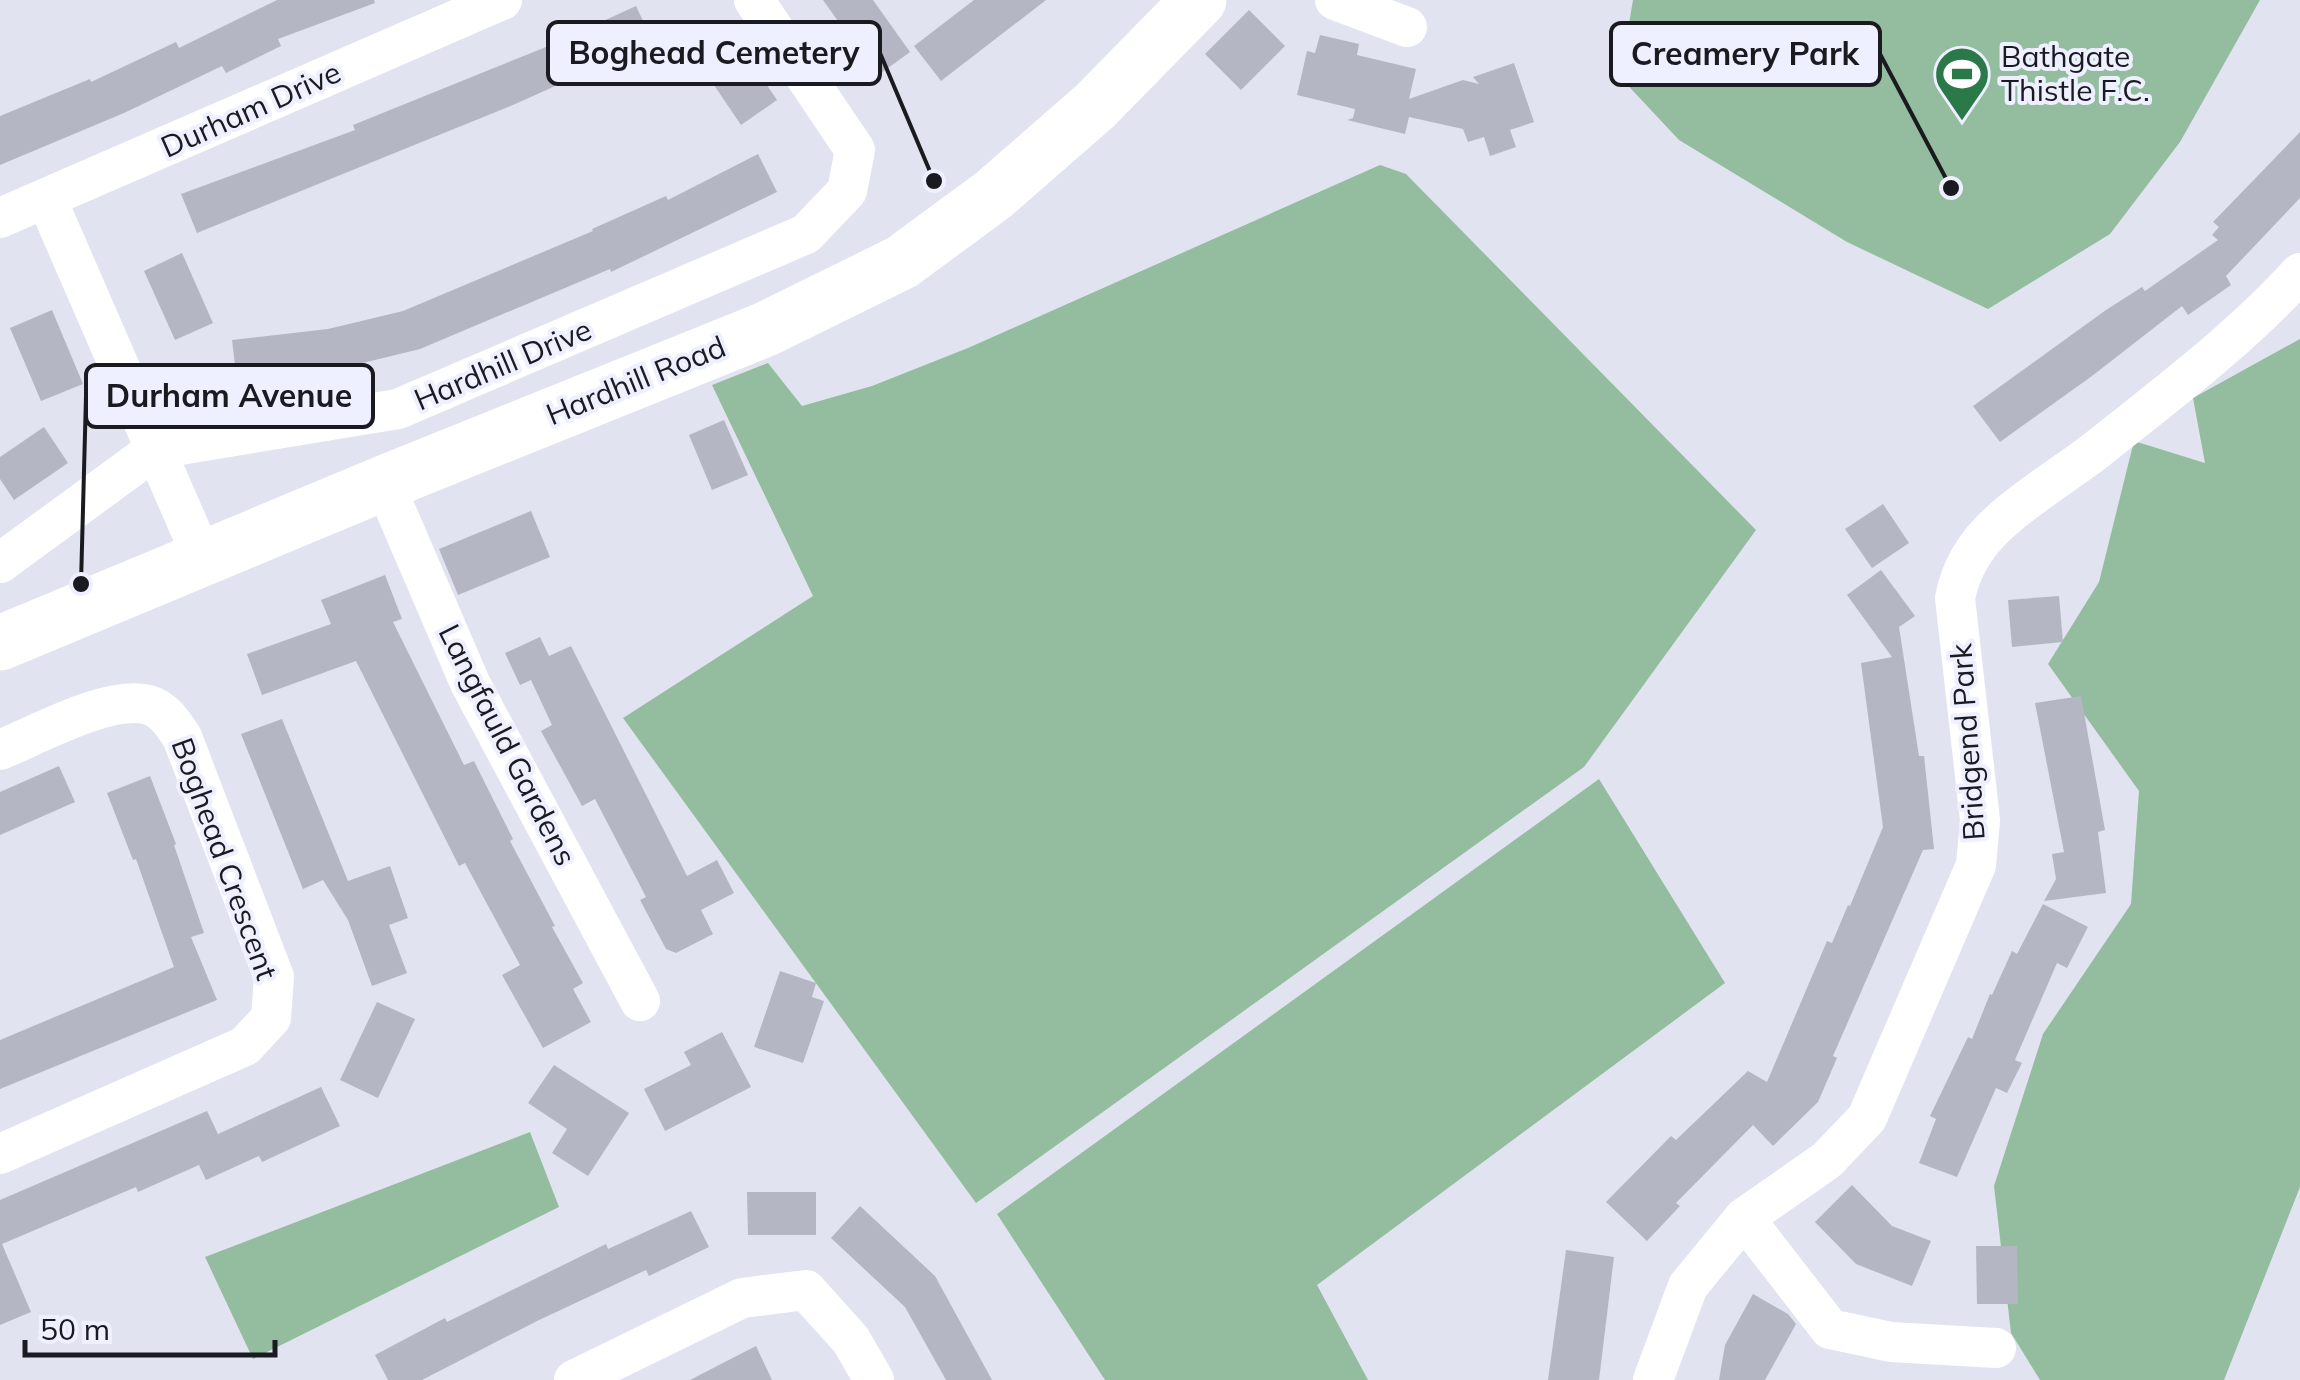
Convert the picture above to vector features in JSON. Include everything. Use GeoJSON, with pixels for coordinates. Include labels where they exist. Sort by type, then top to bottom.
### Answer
{"type":"FeatureCollection","features":[{"type":"Feature","properties":{"kind":"main road","name":"Hardhill Road"},"geometry":{"type":"LineString","coordinates":[[0,643],[766,329],[902,262],[993,195],[1066,131],[1199,0]]}},
{"type":"Feature","properties":{"kind":"street","name":"Durham Drive"},"geometry":{"type":"LineString","coordinates":[[0,218],[502,0]]}},
{"type":"Feature","properties":{"kind":"street","name":"Hardhill Drive"},"geometry":{"type":"LineString","coordinates":[[0,563],[156,449],[398,410],[806,234],[847,191],[855,150],[754,0]]}},
{"type":"Feature","properties":{"kind":"street"},"geometry":{"type":"LineString","coordinates":[[1335,0],[1407,27]]}},
{"type":"Feature","properties":{"kind":"street"},"geometry":{"type":"LineString","coordinates":[[47,200],[204,559]]}},
{"type":"Feature","properties":{"kind":"street","name":"Bridgend Park"},"geometry":{"type":"LineString","coordinates":[[1652,1380],[1688,1286],[1744,1218],[1827,1160],[1866,1118],[1976,865],[1980,820],[1955,598],[1960,573],[1972,552],[2000,522],[2099,448],[2265,311],[2300,273]]}},
{"type":"Feature","properties":{"kind":"street","name":"Langfauld Gardens"},"geometry":{"type":"LineString","coordinates":[[384,483],[470,683],[640,1002]]}},
{"type":"Feature","properties":{"kind":"street","name":"Boghead Crescent"},"geometry":{"type":"LineString","coordinates":[[0,750],[124,703],[150,706],[168,716],[182,737],[274,976],[272,1018],[245,1046],[0,1154]]}},
{"type":"Feature","properties":{"kind":"street"},"geometry":{"type":"LineString","coordinates":[[1744,1218],[1830,1329],[1891,1342],[1996,1348]]}},
{"type":"Feature","properties":{"kind":"street"},"geometry":{"type":"LineString","coordinates":[[574,1380],[742,1298],[806,1290],[851,1340],[874,1380]]}},
{"type":"Feature","properties":{"kind":"green space"},"geometry":{"type":"Polygon","coordinates":[[[1633,0],[2260,0],[2180,142],[2110,234],[1988,309],[1847,242],[1679,140],[1620,77],[1633,0]]]}},
{"type":"Feature","properties":{"kind":"green space"},"geometry":{"type":"Polygon","coordinates":[[[1380,165],[1406,174],[1756,530],[1584,767],[976,1203],[623,718],[813,596],[712,385],[768,363],[802,406],[872,386],[968,348],[1380,165]]]}},
{"type":"Feature","properties":{"kind":"green space"},"geometry":{"type":"Polygon","coordinates":[[[2300,339],[2300,1187],[2224,1380],[2040,1380],[2011,1333],[1994,1186],[2043,1034],[2131,904],[2139,791],[2048,664],[2099,582],[2134,441],[2205,463],[2193,398],[2300,339]]]}},
{"type":"Feature","properties":{"kind":"green space"},"geometry":{"type":"Polygon","coordinates":[[[1599,779],[1725,983],[1317,1285],[1368,1380],[1105,1380],[997,1214],[1599,779]]]}},
{"type":"Feature","properties":{"kind":"green space"},"geometry":{"type":"Polygon","coordinates":[[[530,1132],[559,1207],[253,1359],[205,1257],[530,1132]]]}},
{"type":"Feature","properties":{"kind":"building"},"geometry":{"type":"Polygon","coordinates":[[[277,0],[375,3],[278,39],[281,46],[226,73],[222,66],[124,113],[0,165],[0,116],[90,79],[91,82],[176,42],[179,48],[277,0]]]}},
{"type":"Feature","properties":{"kind":"building"},"geometry":{"type":"Polygon","coordinates":[[[823,0],[873,0],[910,52],[877,76],[823,0]]]}},
{"type":"Feature","properties":{"kind":"building"},"geometry":{"type":"Polygon","coordinates":[[[974,0],[1046,0],[941,81],[914,46],[974,0]]]}},
{"type":"Feature","properties":{"kind":"building"},"geometry":{"type":"Polygon","coordinates":[[[636,6],[653,42],[513,105],[197,233],[181,194],[355,130],[353,125],[551,45],[636,6]]]}},
{"type":"Feature","properties":{"kind":"building"},"geometry":{"type":"Polygon","coordinates":[[[1249,10],[1285,46],[1241,90],[1205,54],[1249,10]]]}},
{"type":"Feature","properties":{"kind":"building"},"geometry":{"type":"Polygon","coordinates":[[[733,35],[777,100],[741,125],[697,60],[733,35]]]}},
{"type":"Feature","properties":{"kind":"building"},"geometry":{"type":"Polygon","coordinates":[[[1320,35],[1359,44],[1357,55],[1416,69],[1409,99],[1463,80],[1479,84],[1473,77],[1514,63],[1534,122],[1510,130],[1516,147],[1490,156],[1484,137],[1468,142],[1463,129],[1409,117],[1405,134],[1347,120],[1353,118],[1355,109],[1297,95],[1307,51],[1315,53],[1320,35]]]}},
{"type":"Feature","properties":{"kind":"building"},"geometry":{"type":"Polygon","coordinates":[[[2300,132],[2300,198],[2226,276],[2231,285],[2188,315],[2182,306],[2000,442],[1973,406],[2106,310],[2142,287],[2145,291],[2218,240],[2212,235],[2219,227],[2213,222],[2300,132]]]}},
{"type":"Feature","properties":{"kind":"building"},"geometry":{"type":"Polygon","coordinates":[[[758,154],[777,192],[611,272],[610,269],[420,349],[330,371],[237,382],[232,340],[328,329],[403,311],[666,196],[668,200],[758,154]]]}},
{"type":"Feature","properties":{"kind":"building"},"geometry":{"type":"Polygon","coordinates":[[[182,253],[213,323],[175,340],[144,271],[182,253]]]}},
{"type":"Feature","properties":{"kind":"building"},"geometry":{"type":"Polygon","coordinates":[[[52,310],[83,384],[41,401],[10,328],[52,310]]]}},
{"type":"Feature","properties":{"kind":"building"},"geometry":{"type":"Polygon","coordinates":[[[724,420],[748,475],[712,490],[689,435],[724,420]]]}},
{"type":"Feature","properties":{"kind":"building"},"geometry":{"type":"Polygon","coordinates":[[[44,427],[68,463],[14,500],[0,479],[0,457],[44,427]]]}},
{"type":"Feature","properties":{"kind":"building"},"geometry":{"type":"Polygon","coordinates":[[[1883,504],[1909,543],[1872,568],[1845,529],[1883,504]]]}},
{"type":"Feature","properties":{"kind":"building"},"geometry":{"type":"Polygon","coordinates":[[[531,511],[550,557],[458,595],[439,549],[531,511]]]}},
{"type":"Feature","properties":{"kind":"building"},"geometry":{"type":"Polygon","coordinates":[[[1881,570],[1915,616],[1899,627],[1919,756],[1924,756],[1934,849],[1923,850],[1833,1056],[1837,1058],[1818,1102],[1773,1146],[1753,1125],[1676,1203],[1680,1206],[1647,1241],[1606,1202],[1671,1136],[1676,1140],[1748,1071],[1767,1082],[1827,941],[1832,943],[1883,827],[1861,663],[1892,657],[1847,595],[1881,570]]]}},
{"type":"Feature","properties":{"kind":"building"},"geometry":{"type":"Polygon","coordinates":[[[385,575],[402,619],[393,622],[464,765],[474,761],[555,926],[552,927],[583,983],[573,989],[591,1022],[543,1048],[502,975],[520,965],[465,863],[459,866],[356,661],[262,695],[247,654],[331,624],[321,600],[385,575]]]}},
{"type":"Feature","properties":{"kind":"building"},"geometry":{"type":"Polygon","coordinates":[[[2059,596],[2063,642],[2012,647],[2008,600],[2059,596]]]}},
{"type":"Feature","properties":{"kind":"building"},"geometry":{"type":"Polygon","coordinates":[[[540,637],[549,656],[571,646],[687,876],[717,860],[734,893],[701,910],[713,934],[676,953],[666,949],[640,900],[646,897],[595,799],[582,806],[541,731],[552,725],[531,680],[520,685],[505,653],[540,637]]]}},
{"type":"Feature","properties":{"kind":"building"},"geometry":{"type":"Polygon","coordinates":[[[2081,696],[2105,830],[2098,832],[2106,893],[2044,901],[2056,879],[2052,854],[2064,852],[2035,703],[2081,696]]]}},
{"type":"Feature","properties":{"kind":"building"},"geometry":{"type":"Polygon","coordinates":[[[282,719],[348,881],[390,866],[408,918],[389,925],[407,973],[372,986],[348,920],[323,880],[303,889],[241,734],[282,719]]]}},
{"type":"Feature","properties":{"kind":"building"},"geometry":{"type":"Polygon","coordinates":[[[59,766],[75,802],[0,835],[0,792],[59,766]]]}},
{"type":"Feature","properties":{"kind":"building"},"geometry":{"type":"Polygon","coordinates":[[[150,776],[204,933],[191,937],[217,1000],[0,1089],[0,1040],[174,967],[136,859],[133,860],[107,793],[150,776]]]}},
{"type":"Feature","properties":{"kind":"building"},"geometry":{"type":"Polygon","coordinates":[[[2043,904],[2088,927],[2067,968],[2057,963],[2015,1060],[2022,1063],[2007,1093],[1996,1088],[1957,1177],[1919,1163],[1936,1119],[1930,1116],[1968,1037],[1972,1039],[2012,951],[2017,954],[2043,904]]]}},
{"type":"Feature","properties":{"kind":"building"},"geometry":{"type":"Polygon","coordinates":[[[780,971],[816,983],[812,997],[824,1001],[803,1063],[754,1047],[780,971]]]}},
{"type":"Feature","properties":{"kind":"building"},"geometry":{"type":"Polygon","coordinates":[[[377,1002],[415,1019],[378,1098],[340,1080],[377,1002]]]}},
{"type":"Feature","properties":{"kind":"building"},"geometry":{"type":"Polygon","coordinates":[[[722,1032],[751,1087],[665,1131],[644,1089],[691,1065],[684,1052],[722,1032]]]}},
{"type":"Feature","properties":{"kind":"building"},"geometry":{"type":"Polygon","coordinates":[[[554,1065],[629,1113],[588,1176],[552,1153],[567,1129],[528,1103],[554,1065]]]}},
{"type":"Feature","properties":{"kind":"building"},"geometry":{"type":"Polygon","coordinates":[[[321,1087],[340,1126],[262,1162],[259,1156],[206,1180],[199,1165],[138,1192],[136,1187],[2,1244],[31,1312],[0,1325],[0,1200],[207,1111],[218,1134],[321,1087]]]}},
{"type":"Feature","properties":{"kind":"building"},"geometry":{"type":"Polygon","coordinates":[[[1852,1185],[1892,1226],[1931,1241],[1912,1286],[1856,1264],[1815,1222],[1852,1185]]]}},
{"type":"Feature","properties":{"kind":"building"},"geometry":{"type":"Polygon","coordinates":[[[747,1192],[816,1192],[816,1235],[748,1235],[747,1192]]]}},
{"type":"Feature","properties":{"kind":"building"},"geometry":{"type":"Polygon","coordinates":[[[860,1206],[935,1276],[992,1380],[946,1380],[905,1307],[831,1238],[860,1206]]]}},
{"type":"Feature","properties":{"kind":"building"},"geometry":{"type":"Polygon","coordinates":[[[691,1211],[709,1247],[649,1276],[646,1270],[422,1380],[388,1380],[375,1355],[445,1318],[447,1322],[606,1244],[608,1249],[691,1211]]]}},
{"type":"Feature","properties":{"kind":"building"},"geometry":{"type":"Polygon","coordinates":[[[1976,1246],[2017,1246],[2018,1304],[1977,1304],[1976,1246]]]}},
{"type":"Feature","properties":{"kind":"building"},"geometry":{"type":"Polygon","coordinates":[[[1566,1250],[1614,1257],[1599,1380],[1548,1380],[1566,1250]]]}},
{"type":"Feature","properties":{"kind":"building"},"geometry":{"type":"Polygon","coordinates":[[[1753,1294],[1788,1314],[1796,1324],[1765,1380],[1719,1380],[1725,1345],[1753,1294]]]}},
{"type":"Feature","properties":{"kind":"building"},"geometry":{"type":"Polygon","coordinates":[[[756,1346],[772,1380],[690,1380],[756,1346]]]}},
{"type":"Feature","properties":{"kind":"place","name":"Bathgate Thistle F.C."},"geometry":{"type":"Point","coordinates":[1962,123]}},
{"type":"Feature","properties":{"kind":"place","name":"Boghead Cemetery"},"geometry":{"type":"Point","coordinates":[934,181]}},
{"type":"Feature","properties":{"kind":"place","name":"Creamery Park"},"geometry":{"type":"Point","coordinates":[1951,188]}},
{"type":"Feature","properties":{"kind":"place","name":"Durham Avenue"},"geometry":{"type":"Point","coordinates":[81,584]}}]}
